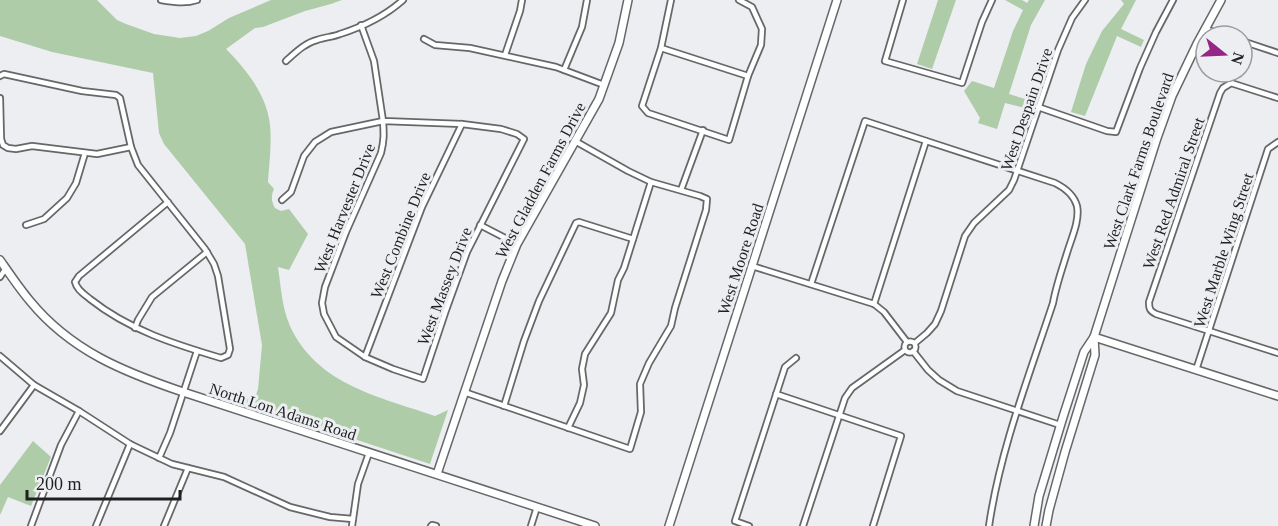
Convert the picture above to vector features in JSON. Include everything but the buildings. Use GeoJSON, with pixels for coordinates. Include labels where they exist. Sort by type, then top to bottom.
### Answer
{"type":"FeatureCollection","features":[{"type":"Feature","properties":{"kind":"street"},"geometry":{"type":"LineString","coordinates":[[161,0],[171,2],[197,0]]}},
{"type":"Feature","properties":{"kind":"street"},"geometry":{"type":"LineString","coordinates":[[286,61],[295,52],[314,40],[340,34],[362,25],[393,9],[403,0]]}},
{"type":"Feature","properties":{"kind":"street"},"geometry":{"type":"LineString","coordinates":[[505,55],[522,0]]}},
{"type":"Feature","properties":{"kind":"street"},"geometry":{"type":"LineString","coordinates":[[564,70],[582,27],[587,0]]}},
{"type":"Feature","properties":{"kind":"street","name":"West Gladden Farms Drive"},"geometry":{"type":"LineString","coordinates":[[437,474],[517,244],[598,99],[619,43],[628,0]]}},
{"type":"Feature","properties":{"kind":"street"},"geometry":{"type":"LineString","coordinates":[[671,0],[661,48],[642,106],[648,113],[729,140],[748,76],[761,45],[762,29],[752,7],[739,0]]}},
{"type":"Feature","properties":{"kind":"street","name":"West Moore Road"},"geometry":{"type":"LineString","coordinates":[[669,526],[837,0]]}},
{"type":"Feature","properties":{"kind":"street"},"geometry":{"type":"LineString","coordinates":[[903,0],[885,61],[962,83],[982,22],[992,0]]}},
{"type":"Feature","properties":{"kind":"street","name":"West Despain Drive"},"geometry":{"type":"LineString","coordinates":[[915,344],[935,324],[965,236],[985,211],[1009,190],[1063,39],[1072,18],[1085,0]]}},
{"type":"Feature","properties":{"kind":"street"},"geometry":{"type":"LineString","coordinates":[[1038,107],[1116,132],[1140,68],[1173,0]]}},
{"type":"Feature","properties":{"kind":"street","name":"West Clark Farms Boulevard"},"geometry":{"type":"LineString","coordinates":[[1208,24],[1221,0]]}},
{"type":"Feature","properties":{"kind":"street","name":"West Harvester Drive"},"geometry":{"type":"LineString","coordinates":[[362,25],[374,61],[384,140],[381,153],[346,232],[325,287],[322,303],[324,314],[336,337],[365,357],[423,379]]}},
{"type":"Feature","properties":{"kind":"street"},"geometry":{"type":"LineString","coordinates":[[424,39],[435,45],[470,48],[556,67],[604,85]]}},
{"type":"Feature","properties":{"kind":"street"},"geometry":{"type":"LineString","coordinates":[[1254,45],[1278,53]]}},
{"type":"Feature","properties":{"kind":"street"},"geometry":{"type":"LineString","coordinates":[[661,48],[748,76]]}},
{"type":"Feature","properties":{"kind":"street","name":"West Clark Farms Boulevard"},"geometry":{"type":"LineString","coordinates":[[1034,526],[1039,496],[1084,352],[1094,337],[1172,96],[1194,51]]}},
{"type":"Feature","properties":{"kind":"street"},"geometry":{"type":"LineString","coordinates":[[0,76],[4,74],[81,91],[116,95],[120,98],[131,147],[138,165],[168,202],[207,252],[214,264],[230,349],[228,356],[221,358],[197,351],[135,328],[103,309],[76,288],[75,282],[79,276],[168,202]]}},
{"type":"Feature","properties":{"kind":"street","name":"West Red Admiral Street"},"geometry":{"type":"LineString","coordinates":[[1209,330],[1151,312],[1149,302],[1220,93],[1227,84],[1231,83],[1278,98]]}},
{"type":"Feature","properties":{"kind":"street"},"geometry":{"type":"LineString","coordinates":[[0,98],[1,139],[3,145],[8,148],[32,146],[97,154],[131,147]]}},
{"type":"Feature","properties":{"kind":"street"},"geometry":{"type":"LineString","coordinates":[[282,200],[291,192],[304,156],[315,142],[332,132],[382,121],[462,124]]}},
{"type":"Feature","properties":{"kind":"street"},"geometry":{"type":"LineString","coordinates":[[811,284],[865,121],[1055,183],[1066,189],[1073,197],[1077,207],[1077,219],[1005,454],[993,498],[989,526]]}},
{"type":"Feature","properties":{"kind":"street","name":"West Massey Drive"},"geometry":{"type":"LineString","coordinates":[[423,379],[463,262],[524,139],[501,129],[462,124]]}},
{"type":"Feature","properties":{"kind":"street","name":"West Combine Drive"},"geometry":{"type":"LineString","coordinates":[[365,357],[422,207],[462,124]]}},
{"type":"Feature","properties":{"kind":"street"},"geometry":{"type":"LineString","coordinates":[[681,190],[703,130]]}},
{"type":"Feature","properties":{"kind":"street"},"geometry":{"type":"LineString","coordinates":[[464,392],[630,449],[641,412],[640,384],[649,363],[671,326],[706,210],[707,199],[651,182],[575,141]]}},
{"type":"Feature","properties":{"kind":"street"},"geometry":{"type":"LineString","coordinates":[[874,304],[926,141]]}},
{"type":"Feature","properties":{"kind":"street","name":"West Marble Wing Street"},"geometry":{"type":"LineString","coordinates":[[1196,370],[1268,149],[1278,142]]}},
{"type":"Feature","properties":{"kind":"street"},"geometry":{"type":"LineString","coordinates":[[26,225],[44,219],[67,198],[76,183],[85,153]]}},
{"type":"Feature","properties":{"kind":"street"},"geometry":{"type":"LineString","coordinates":[[568,428],[580,403],[584,385],[582,369],[585,354],[611,313],[618,280],[651,182]]}},
{"type":"Feature","properties":{"kind":"street"},"geometry":{"type":"LineString","coordinates":[[504,406],[539,301],[576,223],[633,239]]}},
{"type":"Feature","properties":{"kind":"street"},"geometry":{"type":"LineString","coordinates":[[480,225],[517,244]]}},
{"type":"Feature","properties":{"kind":"street"},"geometry":{"type":"LineString","coordinates":[[135,328],[152,297],[207,252]]}},
{"type":"Feature","properties":{"kind":"street","name":"North Lon Adams Road"},"geometry":{"type":"LineString","coordinates":[[0,260],[3,270],[45,318],[74,342],[128,373],[595,526]]}},
{"type":"Feature","properties":{"kind":"street"},"geometry":{"type":"LineString","coordinates":[[752,266],[874,304],[884,312],[907,342]]}},
{"type":"Feature","properties":{"kind":"street"},"geometry":{"type":"LineString","coordinates":[[0,277],[3,270]]}},
{"type":"Feature","properties":{"kind":"street"},"geometry":{"type":"LineString","coordinates":[[1209,330],[1278,353]]}},
{"type":"Feature","properties":{"kind":"street"},"geometry":{"type":"LineString","coordinates":[[1094,337],[1278,396]]}},
{"type":"Feature","properties":{"kind":"street","name":"West Clark Farms Boulevard"},"geometry":{"type":"LineString","coordinates":[[1046,526],[1065,452],[1095,355],[1094,337]]}},
{"type":"Feature","properties":{"kind":"street"},"geometry":{"type":"LineString","coordinates":[[907,342],[911,341],[915,344],[913,351]]}},
{"type":"Feature","properties":{"kind":"street"},"geometry":{"type":"LineString","coordinates":[[905,350],[904,346],[907,342]]}},
{"type":"Feature","properties":{"kind":"street"},"geometry":{"type":"LineString","coordinates":[[905,350],[913,351]]}},
{"type":"Feature","properties":{"kind":"street"},"geometry":{"type":"LineString","coordinates":[[803,526],[845,398],[852,388],[905,350]]}},
{"type":"Feature","properties":{"kind":"street"},"geometry":{"type":"LineString","coordinates":[[159,458],[170,434],[197,351]]}},
{"type":"Feature","properties":{"kind":"street"},"geometry":{"type":"LineString","coordinates":[[913,351],[939,381],[957,391],[1060,425]]}},
{"type":"Feature","properties":{"kind":"street"},"geometry":{"type":"LineString","coordinates":[[0,356],[34,385],[130,444],[159,458],[172,464],[224,477],[290,507],[330,517],[353,519]]}},
{"type":"Feature","properties":{"kind":"street"},"geometry":{"type":"LineString","coordinates":[[749,526],[735,522],[784,367],[795,358]]}},
{"type":"Feature","properties":{"kind":"street"},"geometry":{"type":"LineString","coordinates":[[0,431],[34,385]]}},
{"type":"Feature","properties":{"kind":"street"},"geometry":{"type":"LineString","coordinates":[[776,394],[901,436],[873,526]]}},
{"type":"Feature","properties":{"kind":"street"},"geometry":{"type":"LineString","coordinates":[[31,526],[61,445],[79,411]]}},
{"type":"Feature","properties":{"kind":"street"},"geometry":{"type":"LineString","coordinates":[[96,526],[130,444]]}},
{"type":"Feature","properties":{"kind":"street"},"geometry":{"type":"LineString","coordinates":[[352,526],[358,484],[369,453]]}},
{"type":"Feature","properties":{"kind":"street"},"geometry":{"type":"LineString","coordinates":[[164,526],[188,468]]}},
{"type":"Feature","properties":{"kind":"street"},"geometry":{"type":"LineString","coordinates":[[531,526],[537,507]]}},
{"type":"Feature","properties":{"kind":"green space"},"geometry":{"type":"Polygon","coordinates":[[[0,0],[97,0],[117,20],[154,34],[180,38],[196,36],[208,31],[229,18],[271,0],[342,0],[255,28],[226,49],[254,83],[265,103],[271,139],[268,182],[274,189],[272,198],[275,208],[281,211],[289,209],[308,234],[289,270],[278,267],[283,305],[290,326],[302,346],[316,362],[352,386],[435,416],[448,410],[430,464],[236,400],[255,398],[262,345],[245,244],[164,144],[159,133],[153,73],[52,52],[0,36],[0,0]]]}},
{"type":"Feature","properties":{"kind":"green space"},"geometry":{"type":"Polygon","coordinates":[[[938,0],[956,0],[932,69],[917,64],[938,0]]]}},
{"type":"Feature","properties":{"kind":"green space"},"geometry":{"type":"Polygon","coordinates":[[[1005,0],[1022,0],[1027,3],[1029,0],[1045,0],[1031,25],[1009,94],[1032,101],[1029,109],[1005,103],[997,129],[978,123],[980,118],[964,91],[972,81],[994,88],[1013,31],[1023,10],[1005,0]]]}},
{"type":"Feature","properties":{"kind":"green space"},"geometry":{"type":"Polygon","coordinates":[[[1121,0],[1136,0],[1121,29],[1144,40],[1141,47],[1117,36],[1085,116],[1071,112],[1086,64],[1102,31],[1124,4],[1121,0]]]}},
{"type":"Feature","properties":{"kind":"green space"},"geometry":{"type":"Polygon","coordinates":[[[33,441],[51,457],[31,506],[8,497],[0,515],[0,485],[33,441]]]}}]}
